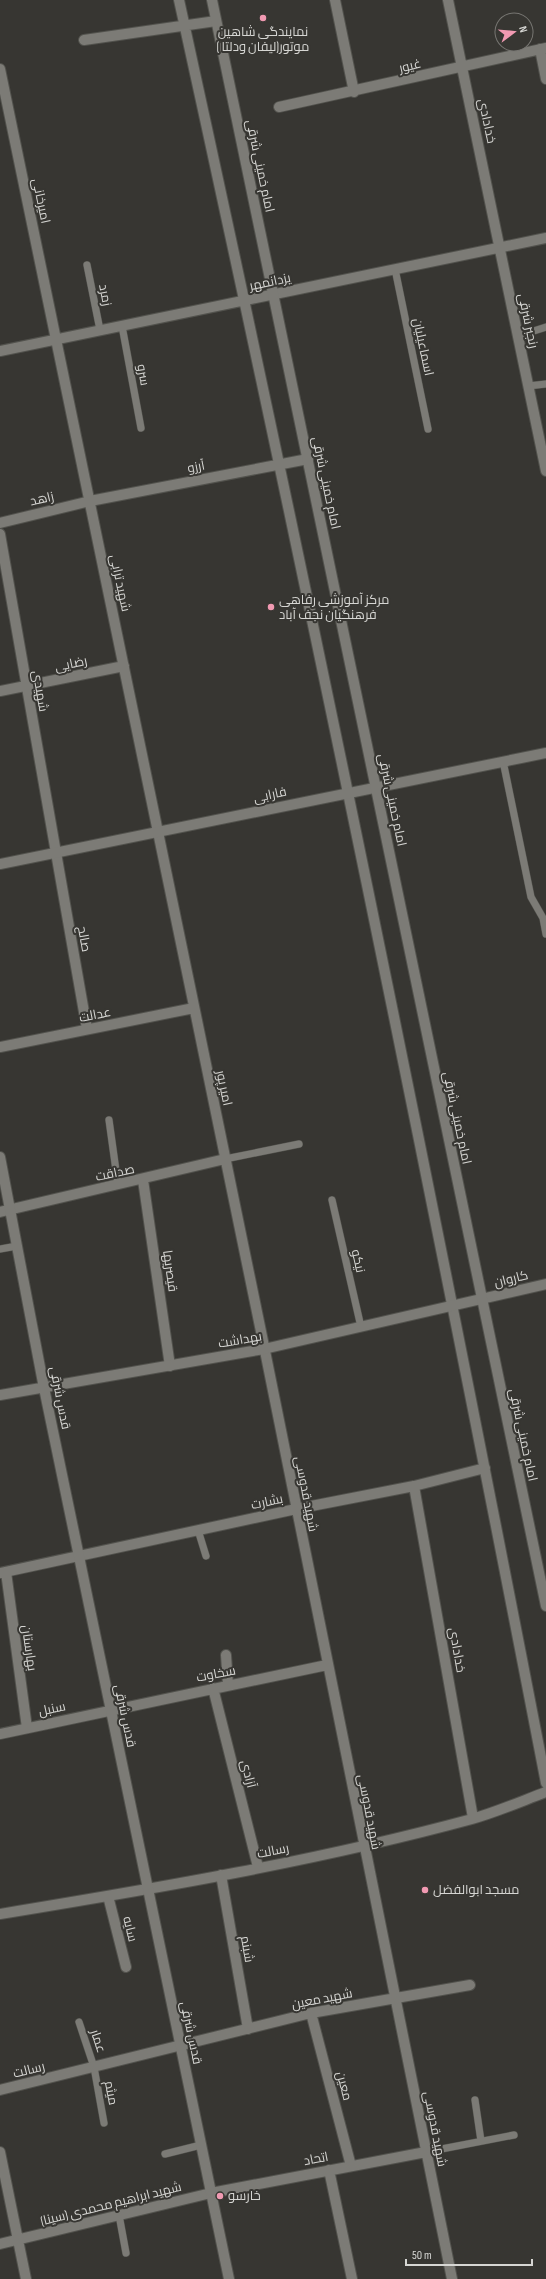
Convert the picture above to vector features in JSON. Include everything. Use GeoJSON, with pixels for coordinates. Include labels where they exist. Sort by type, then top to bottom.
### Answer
{"type":"FeatureCollection","features":[{"type":"Feature","properties":{"kind":"street"},"geometry":{"type":"LineString","coordinates":[[179,0],[245,300],[349,793],[453,1306],[546,1783]]}},
{"type":"Feature","properties":{"kind":"street","name":"امام خمینی شرقی"},"geometry":{"type":"LineString","coordinates":[[212,0],[546,1606]]}},
{"type":"Feature","properties":{"kind":"street"},"geometry":{"type":"LineString","coordinates":[[335,0],[354,92]]}},
{"type":"Feature","properties":{"kind":"street","name":"خدادادی"},"geometry":{"type":"LineString","coordinates":[[448,0],[499,247]]}},
{"type":"Feature","properties":{"kind":"street"},"geometry":{"type":"LineString","coordinates":[[84,40],[216,21]]}},
{"type":"Feature","properties":{"kind":"street"},"geometry":{"type":"LineString","coordinates":[[543,49],[546,78]]}},
{"type":"Feature","properties":{"kind":"street","name":"غیور"},"geometry":{"type":"LineString","coordinates":[[279,107],[354,92],[543,49]]}},
{"type":"Feature","properties":{"kind":"street","name":"امیرخانی"},"geometry":{"type":"LineString","coordinates":[[0,69],[56,339]]}},
{"type":"Feature","properties":{"kind":"street","name":"یزدانمهر"},"geometry":{"type":"LineString","coordinates":[[0,351],[546,238]]}},
{"type":"Feature","properties":{"kind":"street","name":"رنجبر شرقی"},"geometry":{"type":"LineString","coordinates":[[499,247],[528,386],[544,447],[546,471]]}},
{"type":"Feature","properties":{"kind":"street","name":"شهید ترابی"},"geometry":{"type":"LineString","coordinates":[[56,339],[158,832]]}},
{"type":"Feature","properties":{"kind":"street","name":"آرزو"},"geometry":{"type":"LineString","coordinates":[[90,501],[308,459]]}},
{"type":"Feature","properties":{"kind":"street","name":"زاهد"},"geometry":{"type":"LineString","coordinates":[[0,523],[90,501]]}},
{"type":"Feature","properties":{"kind":"street","name":"شهیدی"},"geometry":{"type":"LineString","coordinates":[[0,534],[55,853]]}},
{"type":"Feature","properties":{"kind":"street","name":"رضایی"},"geometry":{"type":"LineString","coordinates":[[0,691],[124,666]]}},
{"type":"Feature","properties":{"kind":"street","name":"فارابی"},"geometry":{"type":"LineString","coordinates":[[0,864],[546,753]]}},
{"type":"Feature","properties":{"kind":"street","name":"امیر پور"},"geometry":{"type":"LineString","coordinates":[[158,832],[264,1349]]}},
{"type":"Feature","properties":{"kind":"street","name":"صالح"},"geometry":{"type":"LineString","coordinates":[[55,853],[87,1030]]}},
{"type":"Feature","properties":{"kind":"street","name":"عدالت"},"geometry":{"type":"LineString","coordinates":[[0,1047],[194,1008]]}},
{"type":"Feature","properties":{"kind":"street","name":"قدس شرقی"},"geometry":{"type":"LineString","coordinates":[[0,1157],[5,1211],[17,1246],[44,1388],[229,2279]]}},
{"type":"Feature","properties":{"kind":"street","name":"صداقت"},"geometry":{"type":"LineString","coordinates":[[5,1211],[143,1180],[226,1159]]}},
{"type":"Feature","properties":{"kind":"street","name":"قیصریها"},"geometry":{"type":"LineString","coordinates":[[143,1180],[170,1366]]}},
{"type":"Feature","properties":{"kind":"street","name":"کاروان"},"geometry":{"type":"LineString","coordinates":[[482,1300],[546,1284]]}},
{"type":"Feature","properties":{"kind":"street","name":"بهداشت"},"geometry":{"type":"LineString","coordinates":[[0,1395],[264,1349],[482,1300]]}},
{"type":"Feature","properties":{"kind":"street","name":"شهید قدوسی"},"geometry":{"type":"LineString","coordinates":[[264,1349],[362,1846],[452,2279]]}},
{"type":"Feature","properties":{"kind":"street","name":"بشارت"},"geometry":{"type":"LineString","coordinates":[[79,1557],[296,1509],[414,1486],[485,1468]]}},
{"type":"Feature","properties":{"kind":"street","name":"خدادادی"},"geometry":{"type":"LineString","coordinates":[[414,1486],[473,1818]]}},
{"type":"Feature","properties":{"kind":"street","name":"بهارستان"},"geometry":{"type":"LineString","coordinates":[[27,1728],[3,1573],[79,1557]]}},
{"type":"Feature","properties":{"kind":"street"},"geometry":{"type":"LineString","coordinates":[[226,1655],[228,1685]]}},
{"type":"Feature","properties":{"kind":"street","name":"سخاوت"},"geometry":{"type":"LineString","coordinates":[[110,1709],[327,1665]]}},
{"type":"Feature","properties":{"kind":"street","name":"آزادی"},"geometry":{"type":"LineString","coordinates":[[213,1688],[258,1867]]}},
{"type":"Feature","properties":{"kind":"street","name":"سنبل"},"geometry":{"type":"LineString","coordinates":[[0,1734],[110,1709]]}},
{"type":"Feature","properties":{"kind":"street","name":"رسالت"},"geometry":{"type":"LineString","coordinates":[[0,1914],[148,1889],[362,1846],[473,1818],[546,1792]]}},
{"type":"Feature","properties":{"kind":"street","name":"شبنم"},"geometry":{"type":"LineString","coordinates":[[221,1875],[248,2029]]}},
{"type":"Feature","properties":{"kind":"street","name":"سایه"},"geometry":{"type":"LineString","coordinates":[[108,1896],[126,1967]]}},
{"type":"Feature","properties":{"kind":"street","name":"شهید معین"},"geometry":{"type":"LineString","coordinates":[[180,2046],[311,2013],[470,1985]]}},
{"type":"Feature","properties":{"kind":"street","name":"معین"},"geometry":{"type":"LineString","coordinates":[[311,2013],[351,2166]]}},
{"type":"Feature","properties":{"kind":"street","name":"رسالت"},"geometry":{"type":"LineString","coordinates":[[0,2090],[180,2046]]}},
{"type":"Feature","properties":{"kind":"street"},"geometry":{"type":"LineString","coordinates":[[0,2152],[26,2279]]}},
{"type":"Feature","properties":{"kind":"street","name":"اتحاد"},"geometry":{"type":"LineString","coordinates":[[211,2193],[426,2152]]}},
{"type":"Feature","properties":{"kind":"street"},"geometry":{"type":"LineString","coordinates":[[329,2170],[352,2279]]}},
{"type":"Feature","properties":{"kind":"street","name":"شهید ابراهیم محمدی (سینا)"},"geometry":{"type":"LineString","coordinates":[[0,2244],[211,2193]]}},
{"type":"Feature","properties":{"kind":"lane","name":"زمرد"},"geometry":{"type":"LineString","coordinates":[[87,265],[100,330]]}},
{"type":"Feature","properties":{"kind":"lane","name":"اسماعیلیان"},"geometry":{"type":"LineString","coordinates":[[395,269],[428,429]]}},
{"type":"Feature","properties":{"kind":"lane","name":"سرو"},"geometry":{"type":"LineString","coordinates":[[122,326],[141,428]]}},
{"type":"Feature","properties":{"kind":"lane"},"geometry":{"type":"LineString","coordinates":[[518,336],[546,327]]}},
{"type":"Feature","properties":{"kind":"lane"},"geometry":{"type":"LineString","coordinates":[[528,386],[546,384]]}},
{"type":"Feature","properties":{"kind":"lane"},"geometry":{"type":"LineString","coordinates":[[503,761],[531,897],[543,918],[546,934]]}},
{"type":"Feature","properties":{"kind":"lane"},"geometry":{"type":"LineString","coordinates":[[109,1120],[118,1185]]}},
{"type":"Feature","properties":{"kind":"lane"},"geometry":{"type":"LineString","coordinates":[[226,1159],[299,1144]]}},
{"type":"Feature","properties":{"kind":"lane","name":"نیکو"},"geometry":{"type":"LineString","coordinates":[[332,1200],[361,1327]]}},
{"type":"Feature","properties":{"kind":"lane"},"geometry":{"type":"LineString","coordinates":[[0,1249],[17,1246]]}},
{"type":"Feature","properties":{"kind":"lane"},"geometry":{"type":"LineString","coordinates":[[198,1530],[206,1556]]}},
{"type":"Feature","properties":{"kind":"lane","name":"عمار"},"geometry":{"type":"LineString","coordinates":[[79,2022],[94,2067]]}},
{"type":"Feature","properties":{"kind":"lane","name":"میثم"},"geometry":{"type":"LineString","coordinates":[[94,2067],[104,2122]]}},
{"type":"Feature","properties":{"kind":"lane"},"geometry":{"type":"LineString","coordinates":[[474,2100],[481,2141]]}},
{"type":"Feature","properties":{"kind":"lane"},"geometry":{"type":"LineString","coordinates":[[426,2152],[514,2135]]}},
{"type":"Feature","properties":{"kind":"lane"},"geometry":{"type":"LineString","coordinates":[[165,2154],[201,2145]]}},
{"type":"Feature","properties":{"kind":"lane"},"geometry":{"type":"LineString","coordinates":[[119,2215],[126,2253]]}},
{"type":"Feature","properties":{"kind":"place","name":"نمایندگی شاهین موتور(لیفان ودلتا )"},"geometry":{"type":"Point","coordinates":[263,18]}},
{"type":"Feature","properties":{"kind":"place","name":"مرکز آموزشی رفاهی فرهنگیان نجف آباد"},"geometry":{"type":"Point","coordinates":[271,607]}},
{"type":"Feature","properties":{"kind":"place","name":"مسجد ابوالفضل"},"geometry":{"type":"Point","coordinates":[425,1890]}},
{"type":"Feature","properties":{"kind":"place","name":"خارسو"},"geometry":{"type":"Point","coordinates":[220,2196]}}]}
